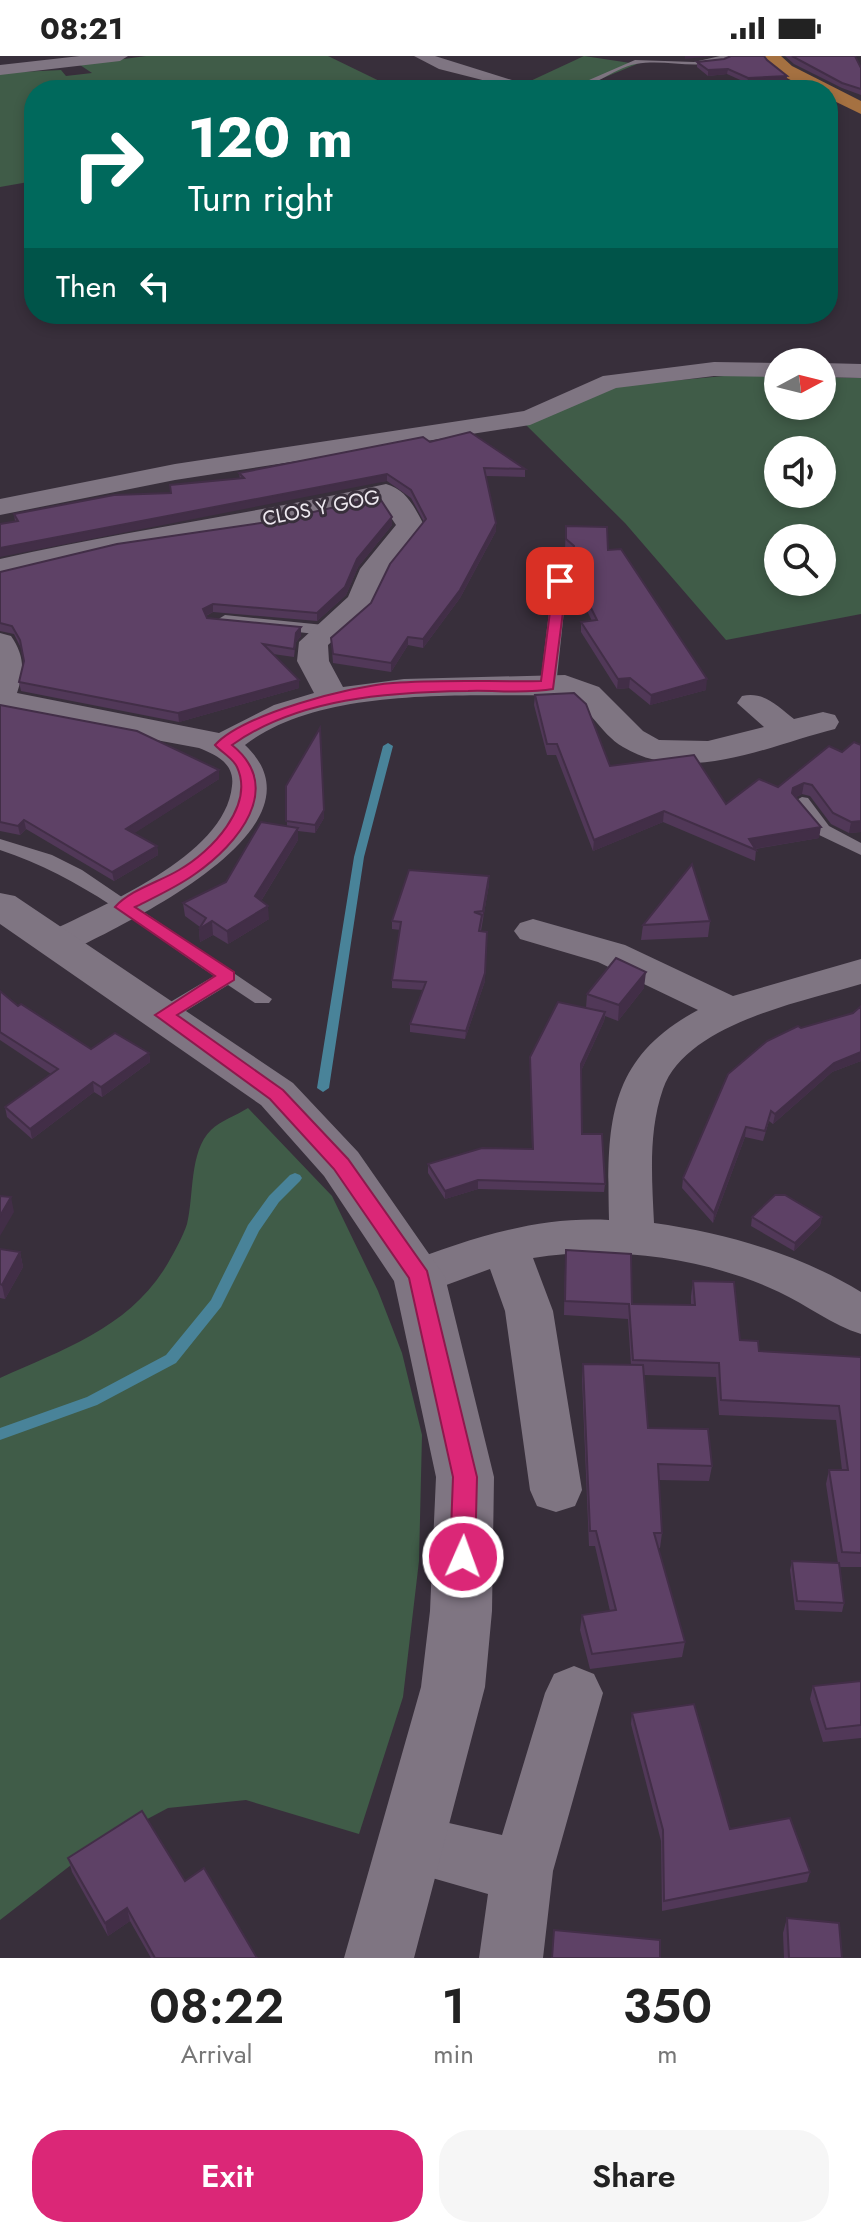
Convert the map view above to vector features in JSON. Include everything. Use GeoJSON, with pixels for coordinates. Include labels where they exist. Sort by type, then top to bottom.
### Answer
{"type":"FeatureCollection","features":[{"type":"Feature","properties":{"kind":"main road"},"geometry":{"type":"LineString","coordinates":[[771,56],[786,70],[806,80]]}},
{"type":"Feature","properties":{"kind":"main road"},"geometry":{"type":"LineString","coordinates":[[838,96],[861,108]]}},
{"type":"Feature","properties":{"kind":"street"},"geometry":{"type":"LineString","coordinates":[[0,70],[120,56]]}},
{"type":"Feature","properties":{"kind":"street"},"geometry":{"type":"LineString","coordinates":[[422,56],[445,66],[502,80]]}},
{"type":"Feature","properties":{"kind":"street"},"geometry":{"type":"LineString","coordinates":[[0,507],[175,472],[530,418],[622,379],[714,369],[764,370]]}},
{"type":"Feature","properties":{"kind":"street"},"geometry":{"type":"LineString","coordinates":[[836,370],[861,371]]}},
{"type":"Feature","properties":{"kind":"street","name":"CLOS Y GOG"},"geometry":{"type":"LineString","coordinates":[[0,568],[117,541],[274,518],[386,492],[399,504],[410,525],[372,572],[366,595],[353,610],[324,630]]}},
{"type":"Feature","properties":{"kind":"street"},"geometry":{"type":"LineString","coordinates":[[324,630],[316,636],[311,654],[317,673],[335,700]]}},
{"type":"Feature","properties":{"kind":"street"},"geometry":{"type":"LineString","coordinates":[[0,642],[5,648],[9,675],[0,699],[59,708],[116,724],[223,745],[243,762],[249,773],[251,789],[247,805],[213,852],[188,872],[57,943]]}},
{"type":"Feature","properties":{"kind":"street"},"geometry":{"type":"LineString","coordinates":[[223,745],[246,729],[300,708],[391,687],[548,686],[586,690],[630,737],[652,750],[684,753],[760,740],[823,722]]}},
{"type":"Feature","properties":{"kind":"street"},"geometry":{"type":"LineString","coordinates":[[753,703],[788,730]]}},
{"type":"Feature","properties":{"kind":"street"},"geometry":{"type":"LineString","coordinates":[[0,905],[277,1094],[341,1164],[419,1277],[465,1477],[461,1611],[453,1687],[379,1958]]}},
{"type":"Feature","properties":{"kind":"street"},"geometry":{"type":"LineString","coordinates":[[533,931],[621,954],[677,979],[732,1013]]}},
{"type":"Feature","properties":{"kind":"street"},"geometry":{"type":"LineString","coordinates":[[632,1240],[634,1140],[638,1104],[650,1070],[673,1043],[702,1023],[861,971]]}},
{"type":"Feature","properties":{"kind":"street"},"geometry":{"type":"LineString","coordinates":[[419,1277],[506,1248],[565,1237],[632,1240],[685,1245],[770,1270],[819,1290],[861,1316]]}},
{"type":"Feature","properties":{"kind":"street"},"geometry":{"type":"LineString","coordinates":[[506,1248],[529,1311],[556,1490]]}},
{"type":"Feature","properties":{"kind":"street"},"geometry":{"type":"LineString","coordinates":[[511,1958],[522,1871],[574,1693]]}},
{"type":"Feature","properties":{"kind":"street"},"geometry":{"type":"LineString","coordinates":[[409,1844],[522,1871]]}},
{"type":"Feature","properties":{"kind":"lane"},"geometry":{"type":"LineString","coordinates":[[593,80],[635,62],[694,64],[731,56]]}},
{"type":"Feature","properties":{"kind":"lane"},"geometry":{"type":"LineString","coordinates":[[548,686],[563,555]]}},
{"type":"Feature","properties":{"kind":"lane"},"geometry":{"type":"LineString","coordinates":[[213,620],[324,630]]}},
{"type":"Feature","properties":{"kind":"lane"},"geometry":{"type":"LineString","coordinates":[[802,802],[823,830],[861,850]]}},
{"type":"Feature","properties":{"kind":"lane"},"geometry":{"type":"LineString","coordinates":[[0,844],[56,864],[262,999]]}},
{"type":"Feature","properties":{"kind":"lane"},"geometry":{"type":"LineString","coordinates":[[167,1017],[228,976]]}},
{"type":"Feature","properties":{"kind":"green space"},"geometry":{"type":"Polygon","coordinates":[[[146,56],[328,56],[377,80],[24,80],[24,183],[0,187],[0,73],[61,70],[66,76],[92,73],[80,65],[146,56]]]}},
{"type":"Feature","properties":{"kind":"green space"},"geometry":{"type":"Polygon","coordinates":[[[584,56],[637,64],[598,80],[532,80],[584,56]]]}},
{"type":"Feature","properties":{"kind":"green space"},"geometry":{"type":"Polygon","coordinates":[[[734,375],[764,376],[764,420],[836,420],[836,377],[861,378],[861,614],[726,640],[625,523],[523,422],[618,386],[734,375]]]}},
{"type":"Feature","properties":{"kind":"green space"},"geometry":{"type":"Polygon","coordinates":[[[248,1108],[332,1196],[378,1291],[402,1353],[422,1435],[419,1561],[403,1697],[359,1834],[246,1800],[168,1808],[93,1848],[0,1920],[0,1378],[94,1334],[135,1304],[153,1285],[171,1258],[187,1224],[196,1162],[204,1139],[215,1127],[248,1108]]]}},
{"type":"Feature","properties":{"kind":"building"},"geometry":{"type":"Polygon","coordinates":[[[731,56],[764,56],[787,76],[748,78],[728,69],[708,70],[697,62],[731,56]]]}},
{"type":"Feature","properties":{"kind":"building"},"geometry":{"type":"Polygon","coordinates":[[[792,56],[855,56],[861,68],[861,89],[836,80],[792,56]]]}},
{"type":"Feature","properties":{"kind":"building"},"geometry":{"type":"Polygon","coordinates":[[[470,432],[525,469],[484,468],[496,523],[460,590],[423,639],[408,637],[391,663],[333,654],[331,638],[371,603],[390,564],[426,519],[411,490],[387,474],[0,548],[0,524],[18,521],[14,514],[114,495],[171,493],[170,485],[244,478],[239,473],[423,437],[430,442],[470,432]]]}},
{"type":"Feature","properties":{"kind":"building"},"geometry":{"type":"Polygon","coordinates":[[[379,497],[392,517],[357,559],[345,587],[317,613],[213,604],[203,609],[207,618],[301,627],[296,633],[294,649],[263,644],[299,680],[178,713],[19,682],[24,661],[20,640],[12,626],[0,623],[0,572],[117,544],[274,521],[379,497]]]}},
{"type":"Feature","properties":{"kind":"building"},"geometry":{"type":"Polygon","coordinates":[[[566,526],[607,527],[608,550],[621,549],[707,679],[651,695],[630,678],[618,679],[581,622],[597,620],[571,568],[574,546],[566,539],[566,526]]]}},
{"type":"Feature","properties":{"kind":"building"},"geometry":{"type":"Polygon","coordinates":[[[574,693],[586,704],[610,766],[694,755],[726,804],[759,779],[778,787],[829,746],[842,752],[854,742],[861,745],[861,821],[851,822],[833,813],[812,785],[804,783],[793,788],[792,793],[821,827],[749,839],[756,850],[664,811],[594,840],[557,744],[547,744],[535,695],[574,693]]]}},
{"type":"Feature","properties":{"kind":"building"},"geometry":{"type":"Polygon","coordinates":[[[0,705],[137,731],[219,770],[126,829],[157,846],[112,872],[24,820],[18,826],[0,822],[0,705]]]}},
{"type":"Feature","properties":{"kind":"building"},"geometry":{"type":"Polygon","coordinates":[[[320,728],[324,810],[315,825],[286,821],[286,786],[320,728]]]}},
{"type":"Feature","properties":{"kind":"building"},"geometry":{"type":"Polygon","coordinates":[[[261,822],[298,828],[255,896],[268,906],[227,931],[212,921],[199,929],[206,918],[183,903],[226,882],[261,822]]]}},
{"type":"Feature","properties":{"kind":"building"},"geometry":{"type":"Polygon","coordinates":[[[692,864],[710,921],[643,925],[692,864]]]}},
{"type":"Feature","properties":{"kind":"building"},"geometry":{"type":"Polygon","coordinates":[[[409,870],[489,876],[483,911],[474,912],[482,915],[479,931],[487,932],[485,973],[466,1031],[410,1024],[426,982],[392,980],[401,922],[392,921],[409,870]]]}},
{"type":"Feature","properties":{"kind":"building"},"geometry":{"type":"Polygon","coordinates":[[[616,958],[646,972],[619,1005],[587,994],[616,958]]]}},
{"type":"Feature","properties":{"kind":"building"},"geometry":{"type":"Polygon","coordinates":[[[0,991],[18,1006],[21,1004],[91,1049],[115,1033],[149,1053],[101,1087],[93,1082],[30,1129],[5,1107],[58,1069],[0,1032],[0,991]]]}},
{"type":"Feature","properties":{"kind":"building"},"geometry":{"type":"Polygon","coordinates":[[[558,1002],[605,1012],[581,1064],[582,1134],[602,1134],[605,1184],[478,1180],[445,1191],[428,1164],[482,1148],[533,1149],[530,1057],[558,1002]]]}},
{"type":"Feature","properties":{"kind":"building"},"geometry":{"type":"Polygon","coordinates":[[[861,1006],[861,1052],[834,1063],[775,1114],[771,1111],[765,1131],[746,1127],[714,1213],[683,1178],[728,1074],[767,1041],[798,1026],[801,1028],[853,1013],[861,1006]]]}},
{"type":"Feature","properties":{"kind":"building"},"geometry":{"type":"Polygon","coordinates":[[[775,1195],[785,1195],[822,1217],[795,1243],[752,1217],[775,1195]]]}},
{"type":"Feature","properties":{"kind":"building"},"geometry":{"type":"Polygon","coordinates":[[[0,1196],[11,1197],[0,1216],[0,1196]]]}},
{"type":"Feature","properties":{"kind":"building"},"geometry":{"type":"Polygon","coordinates":[[[0,1249],[20,1252],[2,1285],[0,1284],[0,1249]]]}},
{"type":"Feature","properties":{"kind":"building"},"geometry":{"type":"Polygon","coordinates":[[[566,1250],[631,1254],[632,1304],[695,1305],[693,1281],[734,1282],[740,1340],[758,1341],[759,1351],[861,1357],[861,1553],[842,1552],[829,1470],[848,1470],[839,1406],[721,1400],[719,1363],[633,1360],[629,1304],[565,1301],[566,1250]]]}},
{"type":"Feature","properties":{"kind":"building"},"geometry":{"type":"Polygon","coordinates":[[[583,1364],[643,1365],[648,1428],[708,1429],[712,1466],[658,1464],[662,1533],[654,1533],[685,1642],[592,1654],[582,1615],[616,1610],[596,1531],[590,1531],[583,1364]]]}},
{"type":"Feature","properties":{"kind":"building"},"geometry":{"type":"Polygon","coordinates":[[[792,1561],[839,1563],[844,1603],[797,1601],[792,1561]]]}},
{"type":"Feature","properties":{"kind":"building"},"geometry":{"type":"Polygon","coordinates":[[[861,1681],[861,1725],[826,1729],[813,1686],[861,1681]]]}},
{"type":"Feature","properties":{"kind":"building"},"geometry":{"type":"Polygon","coordinates":[[[694,1704],[730,1829],[790,1818],[810,1872],[664,1901],[663,1830],[632,1713],[694,1704]]]}},
{"type":"Feature","properties":{"kind":"building"},"geometry":{"type":"Polygon","coordinates":[[[142,1811],[185,1881],[204,1868],[257,1958],[155,1958],[127,1908],[105,1923],[68,1858],[142,1811]]]}},
{"type":"Feature","properties":{"kind":"building"},"geometry":{"type":"Polygon","coordinates":[[[787,1918],[839,1923],[842,1958],[789,1958],[787,1918]]]}},
{"type":"Feature","properties":{"kind":"building"},"geometry":{"type":"Polygon","coordinates":[[[554,1930],[660,1940],[660,1958],[552,1958],[554,1930]]]}},
{"type":"Feature","properties":{"kind":"waterway"},"geometry":{"type":"LineString","coordinates":[[323,1088],[359,857],[388,746]]}},
{"type":"Feature","properties":{"kind":"waterway"},"geometry":{"type":"LineString","coordinates":[[0,1434],[92,1401],[171,1359],[216,1303],[253,1229],[274,1199],[295,1178]]}},
{"type":"Feature","properties":{"kind":"route"},"geometry":{"type":"LineString","coordinates":[[463,1557],[465,1477],[419,1277],[341,1164],[277,1094],[164,1015],[228,976],[123,907],[188,872],[213,852],[231,830],[247,805],[251,789],[249,773],[243,762],[223,745],[246,729],[300,708],[391,687],[456,684],[548,686],[560,581]]}}]}
